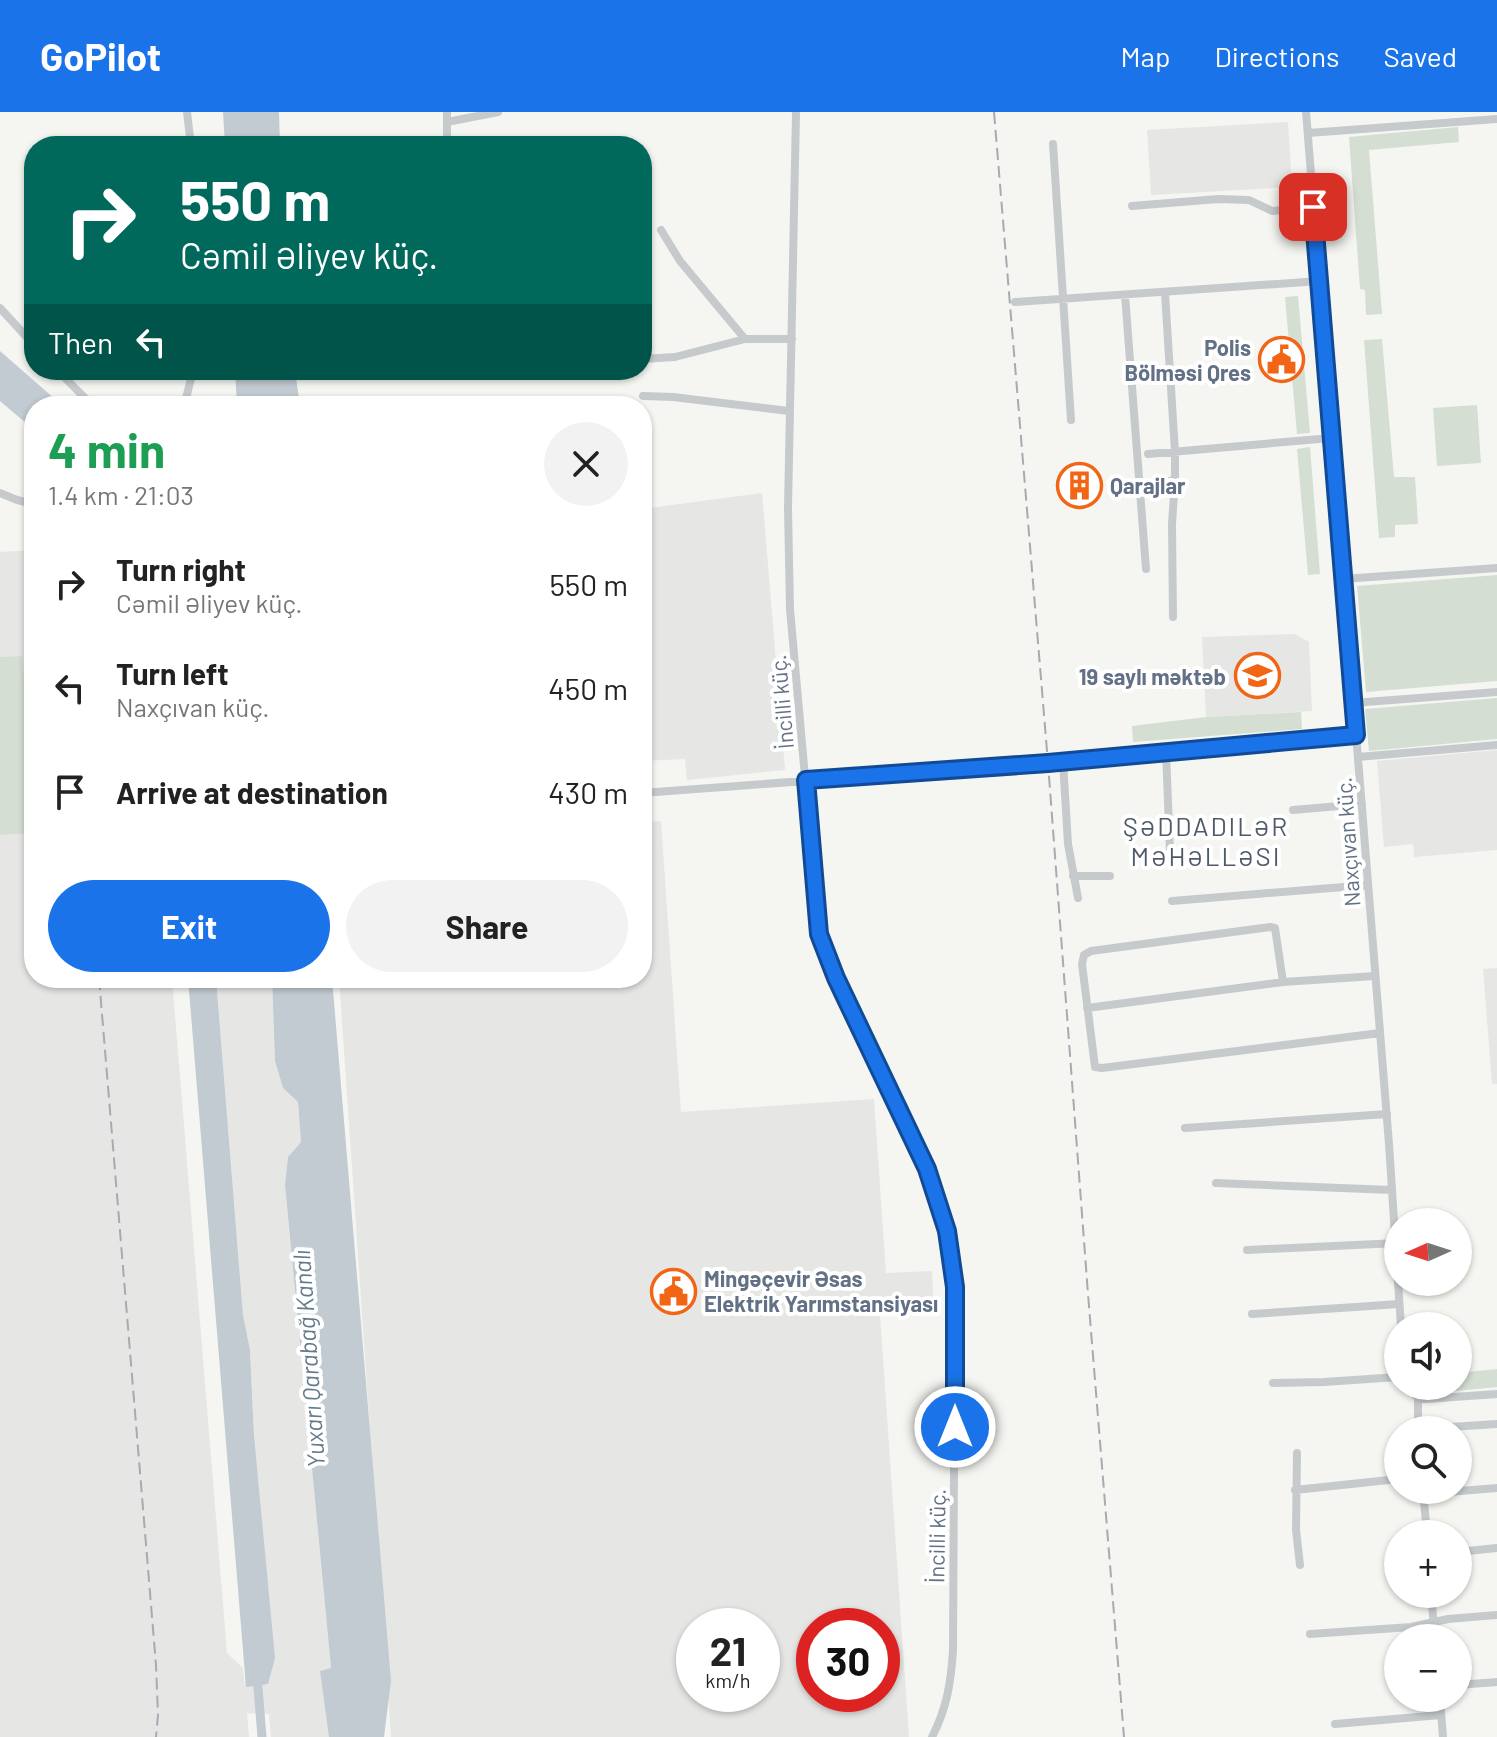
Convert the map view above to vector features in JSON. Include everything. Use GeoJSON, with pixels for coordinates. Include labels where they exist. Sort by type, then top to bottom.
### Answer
{"type":"FeatureCollection","features":[{"type":"Feature","properties":{"kind":"street"},"geometry":{"type":"LineString","coordinates":[[187,112],[190,136]]}},
{"type":"Feature","properties":{"kind":"street"},"geometry":{"type":"LineString","coordinates":[[447,112],[447,136]]}},
{"type":"Feature","properties":{"kind":"street"},"geometry":{"type":"LineString","coordinates":[[447,122],[498,112]]}},
{"type":"Feature","properties":{"kind":"street","name":"İncilli küç."},"geometry":{"type":"LineString","coordinates":[[796,112],[789,411],[790,609],[819,934],[836,978],[939,1200],[952,1255],[955,1287],[953,1650],[949,1693],[932,1737]]}},
{"type":"Feature","properties":{"kind":"street","name":"Naxçıvan küç."},"geometry":{"type":"LineString","coordinates":[[1306,112],[1394,1208]]}},
{"type":"Feature","properties":{"kind":"street"},"geometry":{"type":"LineString","coordinates":[[1308,133],[1497,119]]}},
{"type":"Feature","properties":{"kind":"street"},"geometry":{"type":"LineString","coordinates":[[1053,144],[1071,420]]}},
{"type":"Feature","properties":{"kind":"street"},"geometry":{"type":"LineString","coordinates":[[1132,206],[1218,199],[1249,200],[1272,211],[1313,207]]}},
{"type":"Feature","properties":{"kind":"street"},"geometry":{"type":"LineString","coordinates":[[661,230],[680,261],[745,339]]}},
{"type":"Feature","properties":{"kind":"street"},"geometry":{"type":"LineString","coordinates":[[1015,302],[1319,281]]}},
{"type":"Feature","properties":{"kind":"street"},"geometry":{"type":"LineString","coordinates":[[1165,293],[1175,452],[1173,617]]}},
{"type":"Feature","properties":{"kind":"street"},"geometry":{"type":"LineString","coordinates":[[1125,295],[1146,569]]}},
{"type":"Feature","properties":{"kind":"street"},"geometry":{"type":"LineString","coordinates":[[0,308],[24,334]]}},
{"type":"Feature","properties":{"kind":"street"},"geometry":{"type":"LineString","coordinates":[[652,358],[675,357],[745,339],[792,339]]}},
{"type":"Feature","properties":{"kind":"street"},"geometry":{"type":"LineString","coordinates":[[67,380],[83,396]]}},
{"type":"Feature","properties":{"kind":"street"},"geometry":{"type":"LineString","coordinates":[[652,396],[789,411]]}},
{"type":"Feature","properties":{"kind":"street"},"geometry":{"type":"LineString","coordinates":[[1148,454],[1331,438]]}},
{"type":"Feature","properties":{"kind":"street"},"geometry":{"type":"LineString","coordinates":[[1140,487],[1175,480]]}},
{"type":"Feature","properties":{"kind":"street"},"geometry":{"type":"LineString","coordinates":[[0,493],[24,502]]}},
{"type":"Feature","properties":{"kind":"street"},"geometry":{"type":"LineString","coordinates":[[1343,579],[1497,568]]}},
{"type":"Feature","properties":{"kind":"street"},"geometry":{"type":"LineString","coordinates":[[1353,703],[1497,692]]}},
{"type":"Feature","properties":{"kind":"street"},"geometry":{"type":"LineString","coordinates":[[652,792],[1356,735]]}},
{"type":"Feature","properties":{"kind":"street"},"geometry":{"type":"LineString","coordinates":[[1358,757],[1497,745]]}},
{"type":"Feature","properties":{"kind":"street"},"geometry":{"type":"LineString","coordinates":[[1166,752],[1170,852]]}},
{"type":"Feature","properties":{"kind":"street"},"geometry":{"type":"LineString","coordinates":[[1063,761],[1068,844],[1078,898]]}},
{"type":"Feature","properties":{"kind":"street"},"geometry":{"type":"LineString","coordinates":[[1293,810],[1362,804]]}},
{"type":"Feature","properties":{"kind":"street"},"geometry":{"type":"LineString","coordinates":[[1073,876],[1110,876]]}},
{"type":"Feature","properties":{"kind":"street"},"geometry":{"type":"LineString","coordinates":[[1172,901],[1368,885]]}},
{"type":"Feature","properties":{"kind":"street"},"geometry":{"type":"LineString","coordinates":[[1283,982],[1277,936],[1275,928],[1270,927],[1091,951],[1084,955],[1082,964],[1095,1067],[1380,1033]]}},
{"type":"Feature","properties":{"kind":"street"},"geometry":{"type":"LineString","coordinates":[[1087,1008],[1283,982],[1375,976]]}},
{"type":"Feature","properties":{"kind":"street"},"geometry":{"type":"LineString","coordinates":[[1185,1128],[1387,1114]]}},
{"type":"Feature","properties":{"kind":"street"},"geometry":{"type":"LineString","coordinates":[[1216,1183],[1392,1190]]}},
{"type":"Feature","properties":{"kind":"street"},"geometry":{"type":"LineString","coordinates":[[1247,1250],[1384,1245]]}},
{"type":"Feature","properties":{"kind":"street","name":"Naxçıvan küç."},"geometry":{"type":"LineString","coordinates":[[1399,1296],[1400,1312]]}},
{"type":"Feature","properties":{"kind":"street"},"geometry":{"type":"LineString","coordinates":[[1252,1314],[1399,1304]]}},
{"type":"Feature","properties":{"kind":"street"},"geometry":{"type":"LineString","coordinates":[[1273,1383],[1384,1378]]}},
{"type":"Feature","properties":{"kind":"street"},"geometry":{"type":"LineString","coordinates":[[1472,1396],[1497,1394]]}},
{"type":"Feature","properties":{"kind":"street"},"geometry":{"type":"LineString","coordinates":[[1472,1426],[1497,1424]]}},
{"type":"Feature","properties":{"kind":"street"},"geometry":{"type":"LineString","coordinates":[[1297,1453],[1296,1530],[1300,1565]]}},
{"type":"Feature","properties":{"kind":"street"},"geometry":{"type":"LineString","coordinates":[[1295,1490],[1384,1480]]}},
{"type":"Feature","properties":{"kind":"street"},"geometry":{"type":"LineString","coordinates":[[1472,1489],[1497,1488]]}},
{"type":"Feature","properties":{"kind":"street"},"geometry":{"type":"LineString","coordinates":[[1472,1551],[1497,1548]]}},
{"type":"Feature","properties":{"kind":"street"},"geometry":{"type":"LineString","coordinates":[[1432,1608],[1434,1622]]}},
{"type":"Feature","properties":{"kind":"street"},"geometry":{"type":"LineString","coordinates":[[1310,1634],[1411,1627],[1448,1619],[1497,1615]]}},
{"type":"Feature","properties":{"kind":"street"},"geometry":{"type":"LineString","coordinates":[[1472,1684],[1497,1682]]}},
{"type":"Feature","properties":{"kind":"street"},"geometry":{"type":"LineString","coordinates":[[1441,1712],[1443,1737]]}},
{"type":"Feature","properties":{"kind":"street"},"geometry":{"type":"LineString","coordinates":[[1335,1724],[1441,1715]]}},
{"type":"Feature","properties":{"kind":"shaded area"},"geometry":{"type":"Polygon","coordinates":[[[1288,122],[1292,187],[1151,195],[1147,130],[1288,122]]]}},
{"type":"Feature","properties":{"kind":"shaded area"},"geometry":{"type":"Polygon","coordinates":[[[1458,127],[1459,142],[1369,150],[1382,314],[1366,315],[1365,290],[1360,289],[1349,137],[1458,127]]]}},
{"type":"Feature","properties":{"kind":"shaded area"},"geometry":{"type":"Polygon","coordinates":[[[1298,296],[1310,433],[1297,434],[1285,297],[1298,296]]]}},
{"type":"Feature","properties":{"kind":"shaded area"},"geometry":{"type":"Polygon","coordinates":[[[1382,339],[1394,477],[1415,477],[1418,524],[1395,525],[1395,537],[1379,538],[1364,340],[1382,339]]]}},
{"type":"Feature","properties":{"kind":"shaded area"},"geometry":{"type":"Polygon","coordinates":[[[1477,405],[1481,463],[1437,466],[1433,408],[1477,405]]]}},
{"type":"Feature","properties":{"kind":"shaded area"},"geometry":{"type":"Polygon","coordinates":[[[1310,447],[1320,574],[1308,575],[1297,449],[1310,447]]]}},
{"type":"Feature","properties":{"kind":"shaded area"},"geometry":{"type":"Polygon","coordinates":[[[762,493],[785,770],[687,780],[685,759],[652,761],[652,508],[762,493]]]}},
{"type":"Feature","properties":{"kind":"shaded area"},"geometry":{"type":"Polygon","coordinates":[[[24,551],[24,988],[173,988],[227,1653],[243,1668],[245,1686],[254,1436],[250,1350],[243,1315],[217,988],[272,988],[275,1061],[283,1088],[298,1102],[301,1142],[288,1157],[285,1185],[331,1669],[329,1737],[271,1737],[269,1714],[247,1713],[249,1737],[0,1737],[0,552],[24,551]]]}},
{"type":"Feature","properties":{"kind":"shaded area"},"geometry":{"type":"Polygon","coordinates":[[[1497,575],[1497,681],[1366,692],[1357,586],[1497,575]]]}},
{"type":"Feature","properties":{"kind":"shaded area","name":"19 saylı məktəb"},"geometry":{"type":"Polygon","coordinates":[[[1295,634],[1309,642],[1312,711],[1206,717],[1202,637],[1295,634]]]}},
{"type":"Feature","properties":{"kind":"shaded area"},"geometry":{"type":"Polygon","coordinates":[[[22,656],[24,834],[0,835],[0,657],[22,656]]]}},
{"type":"Feature","properties":{"kind":"shaded area"},"geometry":{"type":"Polygon","coordinates":[[[1497,698],[1497,739],[1369,751],[1365,709],[1497,698]]]}},
{"type":"Feature","properties":{"kind":"shaded area"},"geometry":{"type":"Polygon","coordinates":[[[1301,712],[1302,729],[1133,742],[1132,726],[1206,717],[1301,712]]]}},
{"type":"Feature","properties":{"kind":"shaded area"},"geometry":{"type":"Polygon","coordinates":[[[1497,750],[1497,850],[1414,857],[1413,844],[1384,847],[1377,761],[1497,750]]]}},
{"type":"Feature","properties":{"kind":"shaded area","name":"Mingəçevir Əsas Elektrik Yarımstansiyası"},"geometry":{"type":"Polygon","coordinates":[[[652,821],[661,821],[681,1112],[874,1099],[886,1273],[932,1271],[934,1310],[880,1314],[909,1737],[391,1737],[340,988],[652,988],[652,821]]]}},
{"type":"Feature","properties":{"kind":"shaded area"},"geometry":{"type":"Polygon","coordinates":[[[1497,968],[1497,1084],[1492,1084],[1483,969],[1497,968]]]}},
{"type":"Feature","properties":{"kind":"shaded area"},"geometry":{"type":"Polygon","coordinates":[[[1497,1369],[1497,1387],[1472,1389],[1472,1372],[1497,1369]]]}},
{"type":"Feature","properties":{"kind":"water"},"geometry":{"type":"Polygon","coordinates":[[[223,112],[279,112],[280,136],[224,136],[223,112]]]}},
{"type":"Feature","properties":{"kind":"water"},"geometry":{"type":"Polygon","coordinates":[[[0,351],[24,372],[24,380],[33,380],[52,396],[24,396],[24,421],[0,401],[0,351]]]}},
{"type":"Feature","properties":{"kind":"water"},"geometry":{"type":"Polygon","coordinates":[[[236,380],[296,380],[299,396],[236,396],[236,380]]]}},
{"type":"Feature","properties":{"kind":"water"},"geometry":{"type":"Polygon","coordinates":[[[189,988],[217,988],[243,1315],[250,1350],[254,1436],[275,1658],[268,1684],[246,1687],[189,988]]]}},
{"type":"Feature","properties":{"kind":"water","name":"Yuxarı Qarabağ Kanalı"},"geometry":{"type":"Polygon","coordinates":[[[272,988],[333,988],[391,1681],[384,1737],[329,1737],[320,1671],[331,1668],[285,1185],[288,1157],[301,1142],[298,1102],[283,1088],[275,1061],[272,988]]]}},
{"type":"Feature","properties":{"kind":"waterway"},"geometry":{"type":"LineString","coordinates":[[257,1675],[262,1737]]}},
{"type":"Feature","properties":{"kind":"railway"},"geometry":{"type":"LineString","coordinates":[[994,112],[1124,1737]]}},
{"type":"Feature","properties":{"kind":"railway"},"geometry":{"type":"LineString","coordinates":[[100,988],[156,1665],[156,1737]]}},
{"type":"Feature","properties":{"kind":"place","name":"Polis Bölməsi Qres"},"geometry":{"type":"Point","coordinates":[1282,360]}},
{"type":"Feature","properties":{"kind":"place","name":"Qarajlar"},"geometry":{"type":"Point","coordinates":[1079,485]}},
{"type":"Feature","properties":{"kind":"place","name":"19 saylı məktəb"},"geometry":{"type":"Point","coordinates":[1257,676]}},
{"type":"Feature","properties":{"kind":"place","name":"Mingəçevir Əsas Elektrik Yarımstansiyası"},"geometry":{"type":"Point","coordinates":[673,1291]}},
{"type":"Feature","properties":{"kind":"district","name":"ŞƏDDADILƏR MƏHƏLLƏSI"},"geometry":{"type":"Point","coordinates":[1206,840]}},
{"type":"Feature","properties":{"kind":"route"},"geometry":{"type":"LineString","coordinates":[[955,1427],[955,1287],[947,1231],[927,1169],[836,978],[819,934],[806,780],[1048,763],[1356,735],[1313,207]]}}]}
